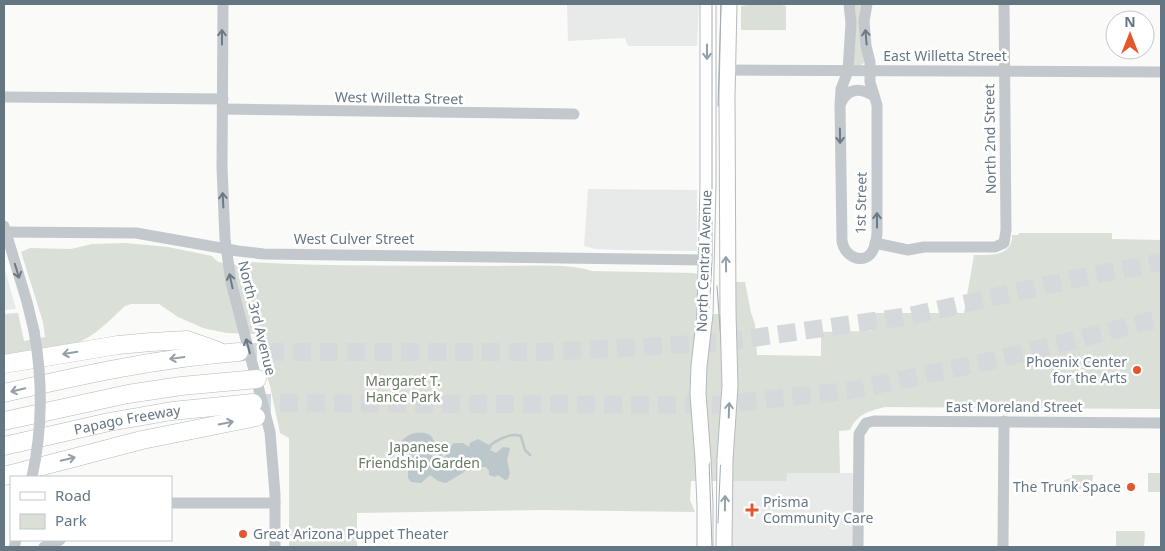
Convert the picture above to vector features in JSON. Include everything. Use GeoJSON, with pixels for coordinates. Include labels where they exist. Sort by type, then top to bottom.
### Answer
{"type":"FeatureCollection","features":[{"type":"Feature","properties":{"kind":"highway"},"geometry":{"type":"LineString","coordinates":[[4,364],[118,346],[187,340],[232,353],[102,370],[4,393]]}},
{"type":"Feature","properties":{"kind":"highway"},"geometry":{"type":"LineString","coordinates":[[4,421],[128,394],[172,387],[251,379]]}},
{"type":"Feature","properties":{"kind":"highway","name":"Papago Freeway"},"geometry":{"type":"LineString","coordinates":[[4,446],[172,411],[255,410],[4,476]]}},
{"type":"Feature","properties":{"kind":"main road","name":"North Central Avenue"},"geometry":{"type":"LineString","coordinates":[[705,547],[705,505],[698,366],[705,314],[708,184],[708,4]]}},
{"type":"Feature","properties":{"kind":"main road","name":"North Central Avenue"},"geometry":{"type":"LineString","coordinates":[[724,547],[725,459],[730,386],[726,164],[729,4]]}},
{"type":"Feature","properties":{"kind":"street","name":"North 3rd Avenue"},"geometry":{"type":"LineString","coordinates":[[222,4],[222,166],[226,248],[251,379],[270,437],[275,503],[275,547]]}},
{"type":"Feature","properties":{"kind":"street","name":"1st Street"},"geometry":{"type":"LineString","coordinates":[[849,4],[851,23],[848,71],[841,89],[840,105],[842,246],[847,255],[858,258],[869,255],[875,243],[877,105],[870,82],[864,22],[867,4]]}},
{"type":"Feature","properties":{"kind":"street","name":"North 2nd Street"},"geometry":{"type":"LineString","coordinates":[[875,243],[908,250],[924,247],[995,247],[1004,243],[1006,230],[1004,4]]}},
{"type":"Feature","properties":{"kind":"street","name":"East Willetta Street"},"geometry":{"type":"LineString","coordinates":[[728,70],[1161,72]]}},
{"type":"Feature","properties":{"kind":"street"},"geometry":{"type":"LineString","coordinates":[[840,105],[844,96],[855,90],[866,91],[874,96]]}},
{"type":"Feature","properties":{"kind":"street","name":"West Willetta Street"},"geometry":{"type":"LineString","coordinates":[[4,98],[574,114]]}},
{"type":"Feature","properties":{"kind":"street","name":"West Culver Street"},"geometry":{"type":"LineString","coordinates":[[4,229],[136,233],[264,254],[705,260]]}},
{"type":"Feature","properties":{"kind":"street"},"geometry":{"type":"LineString","coordinates":[[4,229],[34,331],[41,386],[41,413],[32,476]]}},
{"type":"Feature","properties":{"kind":"street","name":"East Moreland Street"},"geometry":{"type":"LineString","coordinates":[[858,547],[859,434],[866,423],[874,420],[1161,423]]}},
{"type":"Feature","properties":{"kind":"street"},"geometry":{"type":"LineString","coordinates":[[1003,547],[1004,422]]}},
{"type":"Feature","properties":{"kind":"street"},"geometry":{"type":"LineString","coordinates":[[172,503],[275,503]]}},
{"type":"Feature","properties":{"kind":"street"},"geometry":{"type":"LineString","coordinates":[[44,547],[58,541]]}},
{"type":"Feature","properties":{"kind":"shaded area"},"geometry":{"type":"Polygon","coordinates":[[[567,4],[699,4],[697,46],[628,46],[625,38],[568,41],[567,4]]]}},
{"type":"Feature","properties":{"kind":"shaded area"},"geometry":{"type":"Polygon","coordinates":[[[588,189],[697,190],[697,251],[596,249],[584,246],[588,189]]]}},
{"type":"Feature","properties":{"kind":"shaded area"},"geometry":{"type":"Polygon","coordinates":[[[4,266],[16,309],[4,310],[4,266]]]}},
{"type":"Feature","properties":{"kind":"shaded area"},"geometry":{"type":"Polygon","coordinates":[[[415,433],[426,433],[432,437],[434,445],[432,456],[434,458],[441,454],[443,457],[446,456],[444,453],[454,443],[463,443],[469,447],[470,443],[478,439],[492,447],[490,450],[496,453],[503,447],[510,448],[507,460],[510,473],[508,479],[505,480],[498,475],[495,477],[489,475],[486,467],[480,467],[482,462],[479,460],[473,462],[464,472],[446,483],[438,481],[430,475],[421,483],[411,482],[408,478],[408,464],[401,465],[396,456],[401,441],[415,433]]]}},
{"type":"Feature","properties":{"kind":"shaded area"},"geometry":{"type":"Polygon","coordinates":[[[786,473],[853,473],[853,547],[728,547],[733,481],[786,481],[786,473]]]}},
{"type":"Feature","properties":{"kind":"green space"},"geometry":{"type":"Polygon","coordinates":[[[754,4],[786,6],[786,30],[741,30],[741,6],[754,4]]]}},
{"type":"Feature","properties":{"kind":"green space"},"geometry":{"type":"Polygon","coordinates":[[[851,4],[865,4],[865,62],[861,65],[853,65],[851,4]]]}},
{"type":"Feature","properties":{"kind":"green space","name":"Margaret T. Hance Park"},"geometry":{"type":"Polygon","coordinates":[[[1019,233],[1112,233],[1112,239],[1161,240],[1161,409],[885,407],[860,417],[850,430],[839,431],[840,473],[787,473],[786,481],[691,481],[690,500],[695,512],[544,510],[357,513],[357,547],[289,547],[289,438],[280,433],[270,386],[254,334],[226,333],[203,328],[178,317],[159,304],[131,304],[125,306],[97,331],[78,342],[47,351],[4,355],[4,314],[18,313],[24,341],[45,337],[43,322],[21,252],[30,248],[71,249],[92,244],[126,243],[168,247],[212,256],[218,262],[238,265],[251,262],[343,265],[546,266],[583,268],[592,271],[693,273],[697,274],[697,314],[733,314],[733,282],[745,282],[755,324],[757,355],[821,356],[821,332],[872,331],[875,313],[964,313],[974,255],[993,254],[1004,251],[1009,247],[1012,235],[1018,235],[1019,233]]]}},
{"type":"Feature","properties":{"kind":"green space"},"geometry":{"type":"Polygon","coordinates":[[[1148,473],[1161,473],[1161,492],[1148,492],[1148,473]]]}},
{"type":"Feature","properties":{"kind":"green space"},"geometry":{"type":"Polygon","coordinates":[[[1072,475],[1093,475],[1092,489],[1064,489],[1064,480],[1072,478],[1072,475]]]}},
{"type":"Feature","properties":{"kind":"green space"},"geometry":{"type":"Polygon","coordinates":[[[1116,531],[1144,531],[1144,547],[1116,547],[1116,531]]]}},
{"type":"Feature","properties":{"kind":"waterway"},"geometry":{"type":"LineString","coordinates":[[489,446],[504,437],[517,435],[521,436],[525,450],[530,455]]}},
{"type":"Feature","properties":{"kind":"tunnel"},"geometry":{"type":"LineString","coordinates":[[239,352],[541,352],[716,343],[910,316],[1074,279],[1161,262]]}},
{"type":"Feature","properties":{"kind":"tunnel"},"geometry":{"type":"LineString","coordinates":[[253,403],[716,405],[847,391],[990,361],[1161,318]]}},
{"type":"Feature","properties":{"kind":"tram line"},"geometry":{"type":"LineString","coordinates":[[712,4],[712,261],[704,395],[709,459],[712,547]]}},
{"type":"Feature","properties":{"kind":"tram line"},"geometry":{"type":"LineString","coordinates":[[718,106],[721,4]]}},
{"type":"Feature","properties":{"kind":"tram line"},"geometry":{"type":"LineString","coordinates":[[717,286],[724,383],[718,523]]}},
{"type":"Feature","properties":{"kind":"place","name":"Phoenix Center for the Arts"},"geometry":{"type":"Point","coordinates":[1137,370]}},
{"type":"Feature","properties":{"kind":"place","name":"The Trunk Space"},"geometry":{"type":"Point","coordinates":[1131,487]}},
{"type":"Feature","properties":{"kind":"place","name":"Prisma Community Care"},"geometry":{"type":"Point","coordinates":[752,510]}},
{"type":"Feature","properties":{"kind":"place","name":"Great Arizona Puppet Theater"},"geometry":{"type":"Point","coordinates":[243,534]}},
{"type":"Feature","properties":{"kind":"park label","name":"Japanese Friendship Garden"},"geometry":{"type":"Point","coordinates":[419,456]}}]}
